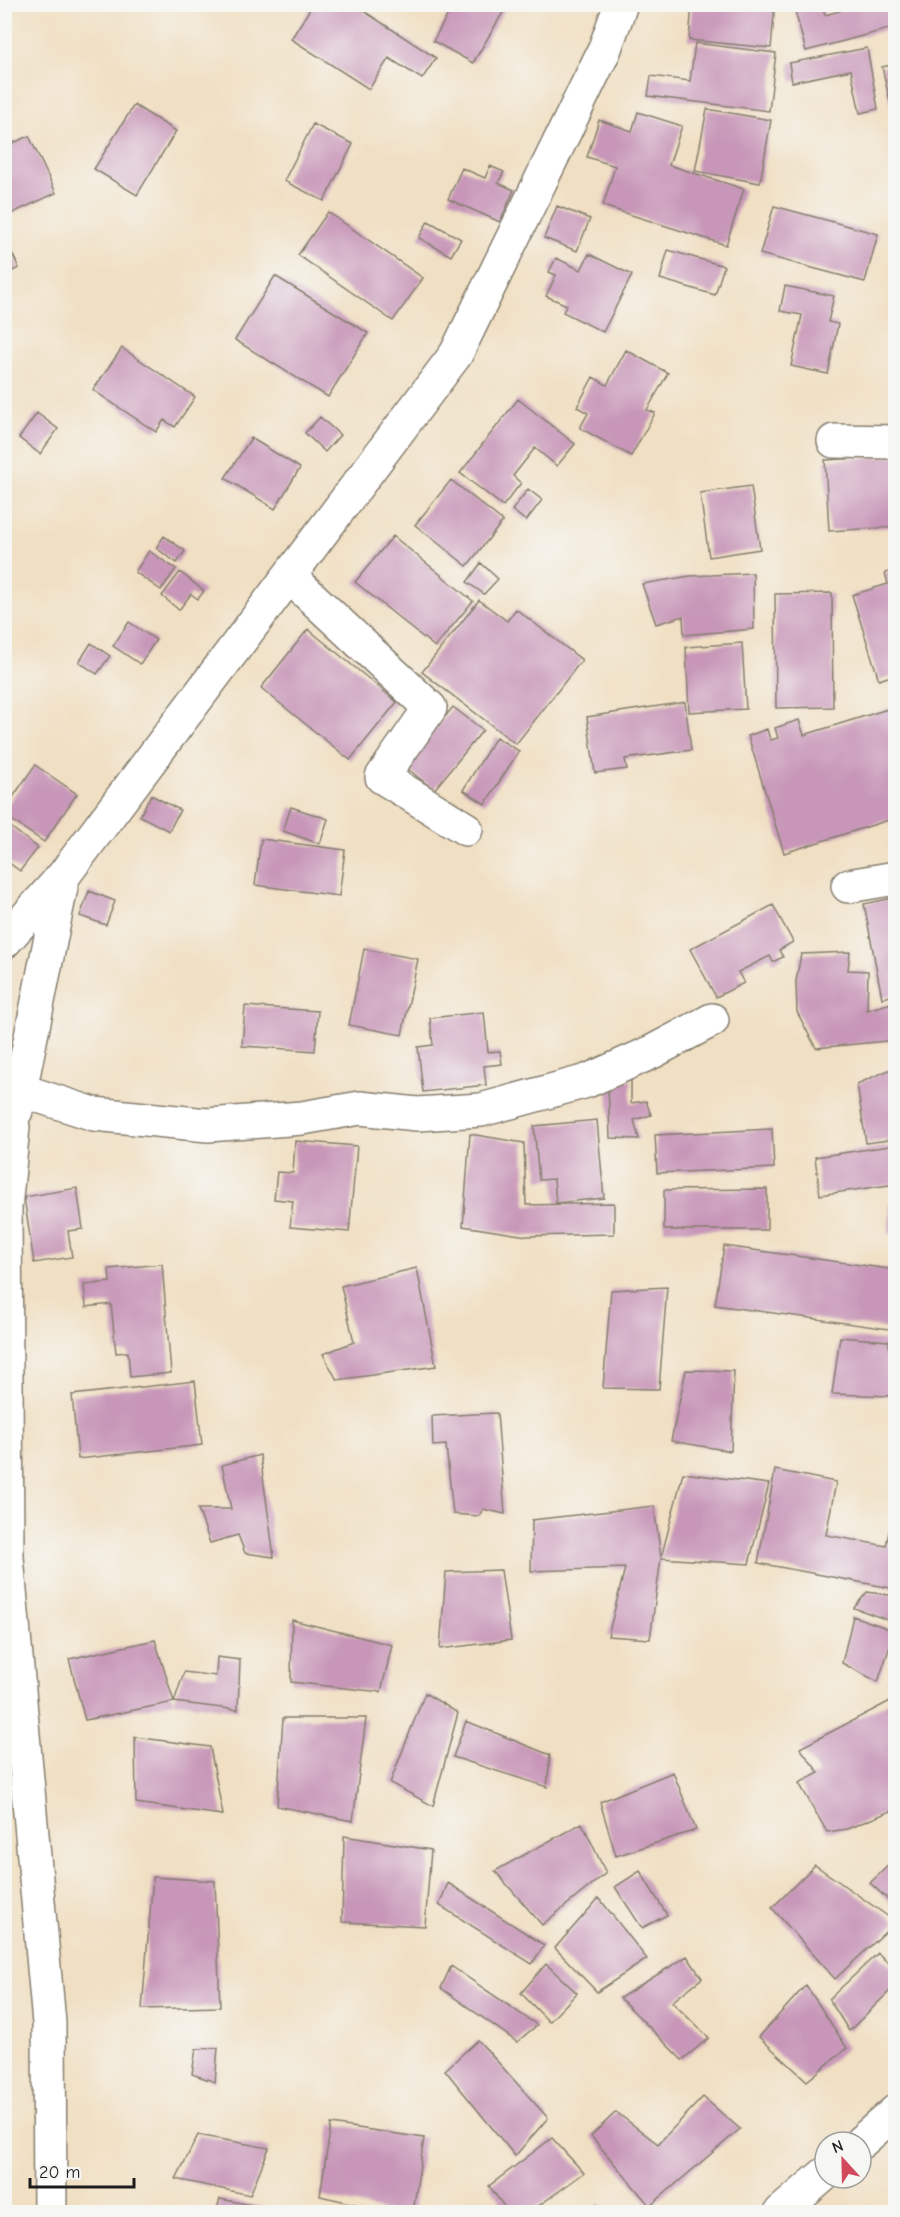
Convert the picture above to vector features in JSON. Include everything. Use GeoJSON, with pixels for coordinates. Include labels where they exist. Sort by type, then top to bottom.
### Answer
{"type":"FeatureCollection","features":[{"type":"Feature","properties":{"kind":"street"},"geometry":{"type":"LineString","coordinates":[[4,942],[64,875],[456,354],[604,51],[621,4]]}},
{"type":"Feature","properties":{"kind":"street"},"geometry":{"type":"LineString","coordinates":[[834,441],[896,442]]}},
{"type":"Feature","properties":{"kind":"street"},"geometry":{"type":"LineString","coordinates":[[289,576],[430,708],[382,777],[466,829]]}},
{"type":"Feature","properties":{"kind":"street"},"geometry":{"type":"LineString","coordinates":[[50,2212],[49,2023],[6,1558],[5,1208],[12,1105],[64,875]]}},
{"type":"Feature","properties":{"kind":"street"},"geometry":{"type":"LineString","coordinates":[[848,886],[896,878]]}},
{"type":"Feature","properties":{"kind":"street"},"geometry":{"type":"LineString","coordinates":[[12,1105],[208,1125],[302,1118],[360,1108],[417,1114],[482,1110],[587,1081],[652,1052],[712,1020]]}},
{"type":"Feature","properties":{"kind":"street"},"geometry":{"type":"LineString","coordinates":[[873,2131],[896,2111]]}},
{"type":"Feature","properties":{"kind":"street"},"geometry":{"type":"LineString","coordinates":[[781,2212],[813,2184]]}},
{"type":"Feature","properties":{"kind":"building"},"geometry":{"type":"Polygon","coordinates":[[[313,4],[353,4],[436,58],[422,79],[389,58],[369,89],[291,39],[313,4]]]}},
{"type":"Feature","properties":{"kind":"building"},"geometry":{"type":"Polygon","coordinates":[[[454,4],[508,4],[473,63],[433,41],[454,4]]]}},
{"type":"Feature","properties":{"kind":"building"},"geometry":{"type":"Polygon","coordinates":[[[692,4],[775,4],[771,48],[689,40],[692,4]]]}},
{"type":"Feature","properties":{"kind":"building"},"geometry":{"type":"Polygon","coordinates":[[[793,4],[822,4],[825,15],[864,4],[892,4],[896,27],[806,51],[793,4]]]}},
{"type":"Feature","properties":{"kind":"building"},"geometry":{"type":"Polygon","coordinates":[[[695,43],[776,53],[769,111],[648,96],[651,76],[690,81],[695,43]]]}},
{"type":"Feature","properties":{"kind":"building"},"geometry":{"type":"Polygon","coordinates":[[[867,48],[878,109],[860,113],[851,70],[792,82],[789,63],[867,48]]]}},
{"type":"Feature","properties":{"kind":"building"},"geometry":{"type":"Polygon","coordinates":[[[896,64],[896,105],[891,106],[882,67],[896,64]]]}},
{"type":"Feature","properties":{"kind":"building"},"geometry":{"type":"Polygon","coordinates":[[[134,105],[176,131],[137,195],[94,169],[134,105]]]}},
{"type":"Feature","properties":{"kind":"building"},"geometry":{"type":"Polygon","coordinates":[[[707,109],[771,120],[760,183],[695,171],[707,109]]]}},
{"type":"Feature","properties":{"kind":"building"},"geometry":{"type":"Polygon","coordinates":[[[638,112],[682,126],[669,165],[744,189],[726,245],[603,206],[615,166],[587,157],[599,120],[632,131],[638,112]]]}},
{"type":"Feature","properties":{"kind":"building"},"geometry":{"type":"Polygon","coordinates":[[[313,124],[353,144],[324,201],[284,181],[313,124]]]}},
{"type":"Feature","properties":{"kind":"building"},"geometry":{"type":"Polygon","coordinates":[[[29,136],[56,193],[4,217],[4,147],[29,136]]]}},
{"type":"Feature","properties":{"kind":"building"},"geometry":{"type":"Polygon","coordinates":[[[490,166],[504,172],[498,183],[514,190],[500,222],[448,199],[462,168],[485,178],[490,166]]]}},
{"type":"Feature","properties":{"kind":"building"},"geometry":{"type":"Polygon","coordinates":[[[557,206],[590,219],[577,251],[544,238],[557,206]]]}},
{"type":"Feature","properties":{"kind":"building"},"geometry":{"type":"Polygon","coordinates":[[[774,206],[878,234],[865,282],[760,254],[774,206]]]}},
{"type":"Feature","properties":{"kind":"building"},"geometry":{"type":"Polygon","coordinates":[[[328,212],[423,278],[393,321],[298,255],[328,212]]]}},
{"type":"Feature","properties":{"kind":"building"},"geometry":{"type":"Polygon","coordinates":[[[428,221],[461,239],[451,256],[419,238],[428,221]]]}},
{"type":"Feature","properties":{"kind":"building"},"geometry":{"type":"Polygon","coordinates":[[[4,236],[19,268],[4,275],[4,236]]]}},
{"type":"Feature","properties":{"kind":"building"},"geometry":{"type":"Polygon","coordinates":[[[668,250],[724,266],[715,295],[660,279],[668,250]]]}},
{"type":"Feature","properties":{"kind":"building"},"geometry":{"type":"Polygon","coordinates":[[[589,254],[632,275],[603,332],[563,312],[567,305],[546,296],[556,275],[549,272],[556,258],[581,270],[589,254]]]}},
{"type":"Feature","properties":{"kind":"building"},"geometry":{"type":"Polygon","coordinates":[[[275,276],[368,333],[328,397],[235,340],[275,276]]]}},
{"type":"Feature","properties":{"kind":"building"},"geometry":{"type":"Polygon","coordinates":[[[785,286],[834,296],[828,322],[838,324],[828,374],[791,366],[802,315],[780,311],[785,286]]]}},
{"type":"Feature","properties":{"kind":"building"},"geometry":{"type":"Polygon","coordinates":[[[122,348],[195,397],[175,427],[164,420],[156,432],[93,390],[122,348]]]}},
{"type":"Feature","properties":{"kind":"building"},"geometry":{"type":"Polygon","coordinates":[[[626,350],[668,373],[647,410],[655,413],[631,456],[580,428],[588,413],[577,407],[593,377],[607,385],[626,350]]]}},
{"type":"Feature","properties":{"kind":"building"},"geometry":{"type":"Polygon","coordinates":[[[518,399],[575,444],[557,466],[535,448],[513,476],[521,483],[503,506],[460,473],[518,399]]]}},
{"type":"Feature","properties":{"kind":"building"},"geometry":{"type":"Polygon","coordinates":[[[37,413],[58,429],[40,454],[19,438],[37,413]]]}},
{"type":"Feature","properties":{"kind":"building"},"geometry":{"type":"Polygon","coordinates":[[[320,417],[340,435],[325,452],[305,433],[320,417]]]}},
{"type":"Feature","properties":{"kind":"building"},"geometry":{"type":"Polygon","coordinates":[[[251,438],[300,468],[275,509],[225,478],[251,438]]]}},
{"type":"Feature","properties":{"kind":"building"},"geometry":{"type":"Polygon","coordinates":[[[896,456],[896,527],[829,531],[825,460],[896,456]]]}},
{"type":"Feature","properties":{"kind":"building"},"geometry":{"type":"Polygon","coordinates":[[[451,480],[503,521],[467,566],[415,525],[451,480]]]}},
{"type":"Feature","properties":{"kind":"building"},"geometry":{"type":"Polygon","coordinates":[[[751,486],[760,549],[709,557],[700,493],[751,486]]]}},
{"type":"Feature","properties":{"kind":"building"},"geometry":{"type":"Polygon","coordinates":[[[528,489],[542,500],[526,521],[512,510],[528,489]]]}},
{"type":"Feature","properties":{"kind":"building"},"geometry":{"type":"Polygon","coordinates":[[[164,536],[185,551],[177,563],[156,548],[164,536]]]}},
{"type":"Feature","properties":{"kind":"building"},"geometry":{"type":"Polygon","coordinates":[[[393,536],[473,601],[435,647],[355,582],[393,536]]]}},
{"type":"Feature","properties":{"kind":"building"},"geometry":{"type":"Polygon","coordinates":[[[149,551],[176,569],[161,590],[135,572],[149,551]]]}},
{"type":"Feature","properties":{"kind":"building"},"geometry":{"type":"Polygon","coordinates":[[[481,563],[498,579],[484,594],[467,582],[481,563]]]}},
{"type":"Feature","properties":{"kind":"building"},"geometry":{"type":"Polygon","coordinates":[[[896,570],[895,689],[891,676],[879,680],[852,595],[888,584],[885,573],[896,570]]]}},
{"type":"Feature","properties":{"kind":"building"},"geometry":{"type":"Polygon","coordinates":[[[180,572],[204,591],[198,599],[191,594],[179,610],[162,596],[180,572]]]}},
{"type":"Feature","properties":{"kind":"building"},"geometry":{"type":"Polygon","coordinates":[[[753,573],[754,629],[684,635],[683,616],[656,624],[642,584],[690,576],[753,573]]]}},
{"type":"Feature","properties":{"kind":"building"},"geometry":{"type":"Polygon","coordinates":[[[832,593],[833,707],[776,708],[775,594],[832,593]]]}},
{"type":"Feature","properties":{"kind":"building"},"geometry":{"type":"Polygon","coordinates":[[[479,600],[507,621],[516,609],[582,660],[516,744],[422,672],[479,600]]]}},
{"type":"Feature","properties":{"kind":"building"},"geometry":{"type":"Polygon","coordinates":[[[129,622],[156,640],[140,664],[113,646],[129,622]]]}},
{"type":"Feature","properties":{"kind":"building"},"geometry":{"type":"Polygon","coordinates":[[[308,629],[397,702],[350,760],[261,688],[308,629]]]}},
{"type":"Feature","properties":{"kind":"building"},"geometry":{"type":"Polygon","coordinates":[[[91,643],[110,656],[97,674],[79,662],[91,643]]]}},
{"type":"Feature","properties":{"kind":"building"},"geometry":{"type":"Polygon","coordinates":[[[742,643],[746,709],[689,712],[686,647],[742,643]]]}},
{"type":"Feature","properties":{"kind":"building"},"geometry":{"type":"Polygon","coordinates":[[[685,702],[691,750],[625,759],[627,769],[595,773],[587,717],[685,702]]]}},
{"type":"Feature","properties":{"kind":"building"},"geometry":{"type":"Polygon","coordinates":[[[453,707],[483,730],[434,790],[404,766],[453,707]]]}},
{"type":"Feature","properties":{"kind":"building"},"geometry":{"type":"Polygon","coordinates":[[[891,708],[896,722],[896,834],[893,834],[889,820],[784,853],[748,736],[767,729],[770,740],[778,738],[775,728],[799,720],[804,735],[891,708]]]}},
{"type":"Feature","properties":{"kind":"building"},"geometry":{"type":"Polygon","coordinates":[[[496,737],[519,751],[485,804],[463,790],[496,737]]]}},
{"type":"Feature","properties":{"kind":"building"},"geometry":{"type":"Polygon","coordinates":[[[35,765],[77,794],[44,842],[4,815],[4,810],[35,765]]]}},
{"type":"Feature","properties":{"kind":"building"},"geometry":{"type":"Polygon","coordinates":[[[151,795],[180,810],[169,831],[140,816],[151,795]]]}},
{"type":"Feature","properties":{"kind":"building"},"geometry":{"type":"Polygon","coordinates":[[[291,807],[328,819],[320,844],[283,831],[291,807]]]}},
{"type":"Feature","properties":{"kind":"building"},"geometry":{"type":"Polygon","coordinates":[[[4,822],[38,848],[20,871],[4,859],[4,822]]]}},
{"type":"Feature","properties":{"kind":"building"},"geometry":{"type":"Polygon","coordinates":[[[261,839],[345,850],[339,896],[255,885],[261,839]]]}},
{"type":"Feature","properties":{"kind":"building"},"geometry":{"type":"Polygon","coordinates":[[[89,891],[115,901],[106,925],[80,916],[89,891]]]}},
{"type":"Feature","properties":{"kind":"building"},"geometry":{"type":"Polygon","coordinates":[[[893,898],[896,995],[882,998],[864,904],[893,898]]]}},
{"type":"Feature","properties":{"kind":"building"},"geometry":{"type":"Polygon","coordinates":[[[773,905],[793,942],[779,950],[783,957],[773,962],[770,956],[738,972],[744,983],[716,997],[690,949],[773,905]]]}},
{"type":"Feature","properties":{"kind":"building"},"geometry":{"type":"Polygon","coordinates":[[[364,949],[418,959],[402,1035],[349,1025],[364,949]]]}},
{"type":"Feature","properties":{"kind":"building"},"geometry":{"type":"Polygon","coordinates":[[[850,952],[848,970],[868,971],[867,1010],[895,1002],[896,1040],[816,1048],[797,1012],[796,981],[801,954],[850,952]]]}},
{"type":"Feature","properties":{"kind":"building"},"geometry":{"type":"Polygon","coordinates":[[[245,1006],[318,1011],[315,1051],[242,1046],[245,1006]]]}},
{"type":"Feature","properties":{"kind":"building"},"geometry":{"type":"Polygon","coordinates":[[[484,1012],[488,1052],[500,1051],[502,1064],[484,1066],[486,1085],[423,1092],[418,1047],[433,1045],[430,1018],[484,1012]]]}},
{"type":"Feature","properties":{"kind":"building"},"geometry":{"type":"Polygon","coordinates":[[[891,1069],[896,1071],[896,1139],[866,1143],[857,1084],[891,1069]]]}},
{"type":"Feature","properties":{"kind":"building"},"geometry":{"type":"Polygon","coordinates":[[[631,1079],[631,1103],[646,1101],[651,1115],[634,1120],[639,1139],[610,1138],[608,1084],[631,1079]]]}},
{"type":"Feature","properties":{"kind":"building"},"geometry":{"type":"Polygon","coordinates":[[[597,1120],[604,1198],[556,1203],[554,1179],[539,1180],[534,1126],[597,1120]]]}},
{"type":"Feature","properties":{"kind":"building"},"geometry":{"type":"Polygon","coordinates":[[[772,1129],[774,1168],[657,1173],[655,1135],[772,1129]]]}},
{"type":"Feature","properties":{"kind":"building"},"geometry":{"type":"Polygon","coordinates":[[[470,1134],[524,1143],[526,1205],[614,1203],[614,1234],[527,1236],[463,1226],[470,1134]]]}},
{"type":"Feature","properties":{"kind":"building"},"geometry":{"type":"Polygon","coordinates":[[[295,1141],[357,1146],[349,1232],[290,1227],[293,1201],[274,1199],[277,1172],[293,1173],[295,1141]]]}},
{"type":"Feature","properties":{"kind":"building"},"geometry":{"type":"Polygon","coordinates":[[[896,1145],[896,1184],[820,1195],[815,1157],[896,1145]]]}},
{"type":"Feature","properties":{"kind":"building"},"geometry":{"type":"Polygon","coordinates":[[[77,1188],[83,1229],[68,1231],[72,1257],[34,1263],[24,1197],[77,1188]]]}},
{"type":"Feature","properties":{"kind":"building"},"geometry":{"type":"Polygon","coordinates":[[[767,1189],[767,1230],[664,1230],[664,1190],[767,1189]]]}},
{"type":"Feature","properties":{"kind":"building"},"geometry":{"type":"Polygon","coordinates":[[[890,1203],[896,1203],[896,1235],[889,1234],[890,1203]]]}},
{"type":"Feature","properties":{"kind":"building"},"geometry":{"type":"Polygon","coordinates":[[[724,1246],[896,1270],[896,1330],[715,1305],[724,1246]]]}},
{"type":"Feature","properties":{"kind":"building"},"geometry":{"type":"Polygon","coordinates":[[[162,1264],[171,1373],[130,1377],[128,1352],[116,1353],[111,1304],[86,1307],[84,1285],[110,1282],[109,1269],[162,1264]]]}},
{"type":"Feature","properties":{"kind":"building"},"geometry":{"type":"Polygon","coordinates":[[[417,1268],[436,1366],[337,1380],[323,1354],[354,1342],[341,1286],[417,1268]]]}},
{"type":"Feature","properties":{"kind":"building"},"geometry":{"type":"Polygon","coordinates":[[[667,1287],[659,1389],[603,1388],[611,1290],[667,1287]]]}},
{"type":"Feature","properties":{"kind":"building"},"geometry":{"type":"Polygon","coordinates":[[[840,1337],[889,1341],[892,1396],[832,1394],[840,1337]]]}},
{"type":"Feature","properties":{"kind":"building"},"geometry":{"type":"Polygon","coordinates":[[[686,1370],[734,1371],[731,1451],[671,1441],[686,1370]]]}},
{"type":"Feature","properties":{"kind":"building"},"geometry":{"type":"Polygon","coordinates":[[[195,1381],[202,1445],[78,1459],[72,1395],[195,1381]]]}},
{"type":"Feature","properties":{"kind":"building"},"geometry":{"type":"Polygon","coordinates":[[[497,1413],[505,1514],[483,1509],[479,1516],[453,1514],[446,1445],[433,1446],[432,1416],[497,1413]]]}},
{"type":"Feature","properties":{"kind":"building"},"geometry":{"type":"Polygon","coordinates":[[[260,1455],[274,1557],[245,1553],[238,1535],[210,1543],[198,1509],[231,1509],[222,1465],[260,1455]]]}},
{"type":"Feature","properties":{"kind":"building"},"geometry":{"type":"Polygon","coordinates":[[[775,1470],[836,1482],[826,1535],[886,1546],[896,1501],[896,1589],[758,1563],[775,1470]]]}},
{"type":"Feature","properties":{"kind":"building"},"geometry":{"type":"Polygon","coordinates":[[[683,1473],[769,1484],[749,1564],[661,1558],[683,1473]]]}},
{"type":"Feature","properties":{"kind":"building"},"geometry":{"type":"Polygon","coordinates":[[[654,1506],[661,1558],[650,1639],[608,1636],[625,1568],[531,1571],[532,1520],[654,1506]]]}},
{"type":"Feature","properties":{"kind":"building"},"geometry":{"type":"Polygon","coordinates":[[[501,1570],[511,1640],[440,1649],[446,1572],[501,1570]]]}},
{"type":"Feature","properties":{"kind":"building"},"geometry":{"type":"Polygon","coordinates":[[[867,1592],[896,1596],[896,1623],[854,1608],[867,1592]]]}},
{"type":"Feature","properties":{"kind":"building"},"geometry":{"type":"Polygon","coordinates":[[[853,1616],[895,1631],[878,1682],[842,1663],[853,1616]]]}},
{"type":"Feature","properties":{"kind":"building"},"geometry":{"type":"Polygon","coordinates":[[[292,1620],[392,1645],[381,1692],[291,1682],[292,1620]]]}},
{"type":"Feature","properties":{"kind":"building"},"geometry":{"type":"Polygon","coordinates":[[[155,1640],[174,1702],[85,1720],[69,1659],[155,1640]]]}},
{"type":"Feature","properties":{"kind":"building"},"geometry":{"type":"Polygon","coordinates":[[[217,1657],[240,1660],[238,1710],[174,1702],[184,1672],[216,1676],[217,1657]]]}},
{"type":"Feature","properties":{"kind":"building"},"geometry":{"type":"Polygon","coordinates":[[[425,1693],[458,1713],[433,1806],[390,1783],[425,1693]]]}},
{"type":"Feature","properties":{"kind":"building"},"geometry":{"type":"Polygon","coordinates":[[[896,1698],[896,1809],[847,1829],[827,1832],[799,1783],[819,1773],[800,1748],[896,1698]]]}},
{"type":"Feature","properties":{"kind":"building"},"geometry":{"type":"Polygon","coordinates":[[[283,1718],[366,1718],[353,1821],[277,1806],[283,1718]]]}},
{"type":"Feature","properties":{"kind":"building"},"geometry":{"type":"Polygon","coordinates":[[[466,1721],[550,1755],[547,1787],[453,1757],[466,1721]]]}},
{"type":"Feature","properties":{"kind":"building"},"geometry":{"type":"Polygon","coordinates":[[[135,1737],[210,1747],[223,1815],[136,1803],[135,1737]]]}},
{"type":"Feature","properties":{"kind":"building"},"geometry":{"type":"Polygon","coordinates":[[[673,1772],[696,1830],[616,1856],[600,1802],[673,1772]]]}},
{"type":"Feature","properties":{"kind":"building"},"geometry":{"type":"Polygon","coordinates":[[[582,1823],[606,1873],[542,1925],[495,1871],[582,1823]]]}},
{"type":"Feature","properties":{"kind":"building"},"geometry":{"type":"Polygon","coordinates":[[[344,1836],[431,1850],[425,1926],[342,1922],[344,1836]]]}},
{"type":"Feature","properties":{"kind":"building"},"geometry":{"type":"Polygon","coordinates":[[[896,1858],[896,1907],[870,1883],[896,1858]]]}},
{"type":"Feature","properties":{"kind":"building"},"geometry":{"type":"Polygon","coordinates":[[[815,1865],[896,1922],[835,1979],[772,1908],[815,1865]]]}},
{"type":"Feature","properties":{"kind":"building"},"geometry":{"type":"Polygon","coordinates":[[[640,1871],[667,1915],[642,1928],[615,1887],[640,1871]]]}},
{"type":"Feature","properties":{"kind":"building"},"geometry":{"type":"Polygon","coordinates":[[[153,1877],[215,1881],[220,2007],[142,2009],[153,1877]]]}},
{"type":"Feature","properties":{"kind":"building"},"geometry":{"type":"Polygon","coordinates":[[[448,1883],[544,1945],[532,1964],[439,1905],[448,1883]]]}},
{"type":"Feature","properties":{"kind":"building"},"geometry":{"type":"Polygon","coordinates":[[[599,1898],[647,1959],[597,1992],[555,1948],[599,1898]]]}},
{"type":"Feature","properties":{"kind":"building"},"geometry":{"type":"Polygon","coordinates":[[[878,1953],[896,1971],[896,1985],[849,2031],[829,1999],[878,1953]]]}},
{"type":"Feature","properties":{"kind":"building"},"geometry":{"type":"Polygon","coordinates":[[[687,1956],[702,1978],[672,2002],[709,2038],[682,2060],[620,1998],[687,1956]]]}},
{"type":"Feature","properties":{"kind":"building"},"geometry":{"type":"Polygon","coordinates":[[[546,1964],[577,1993],[549,2022],[521,1993],[546,1964]]]}},
{"type":"Feature","properties":{"kind":"building"},"geometry":{"type":"Polygon","coordinates":[[[451,1966],[537,2025],[517,2042],[441,1988],[451,1966]]]}},
{"type":"Feature","properties":{"kind":"building"},"geometry":{"type":"Polygon","coordinates":[[[806,1985],[847,2048],[807,2081],[759,2037],[806,1985]]]}},
{"type":"Feature","properties":{"kind":"building"},"geometry":{"type":"Polygon","coordinates":[[[478,2040],[548,2118],[515,2156],[445,2070],[478,2040]]]}},
{"type":"Feature","properties":{"kind":"building"},"geometry":{"type":"Polygon","coordinates":[[[218,2048],[215,2082],[192,2074],[196,2049],[218,2048]]]}},
{"type":"Feature","properties":{"kind":"building"},"geometry":{"type":"Polygon","coordinates":[[[703,2097],[740,2129],[650,2206],[591,2136],[616,2112],[658,2144],[703,2097]]]}},
{"type":"Feature","properties":{"kind":"building"},"geometry":{"type":"Polygon","coordinates":[[[331,2124],[424,2138],[413,2212],[390,2212],[320,2196],[331,2124]]]}},
{"type":"Feature","properties":{"kind":"building"},"geometry":{"type":"Polygon","coordinates":[[[198,2135],[269,2148],[250,2195],[176,2179],[198,2135]]]}},
{"type":"Feature","properties":{"kind":"building"},"geometry":{"type":"Polygon","coordinates":[[[552,2138],[584,2173],[530,2212],[508,2212],[489,2186],[552,2138]]]}},
{"type":"Feature","properties":{"kind":"building"},"geometry":{"type":"Polygon","coordinates":[[[220,2199],[285,2211],[285,2212],[216,2212],[220,2199]]]}},
{"type":"Feature","properties":{"kind":"building"},"geometry":{"type":"Polygon","coordinates":[[[597,2204],[604,2212],[588,2212],[597,2204]]]}}]}
